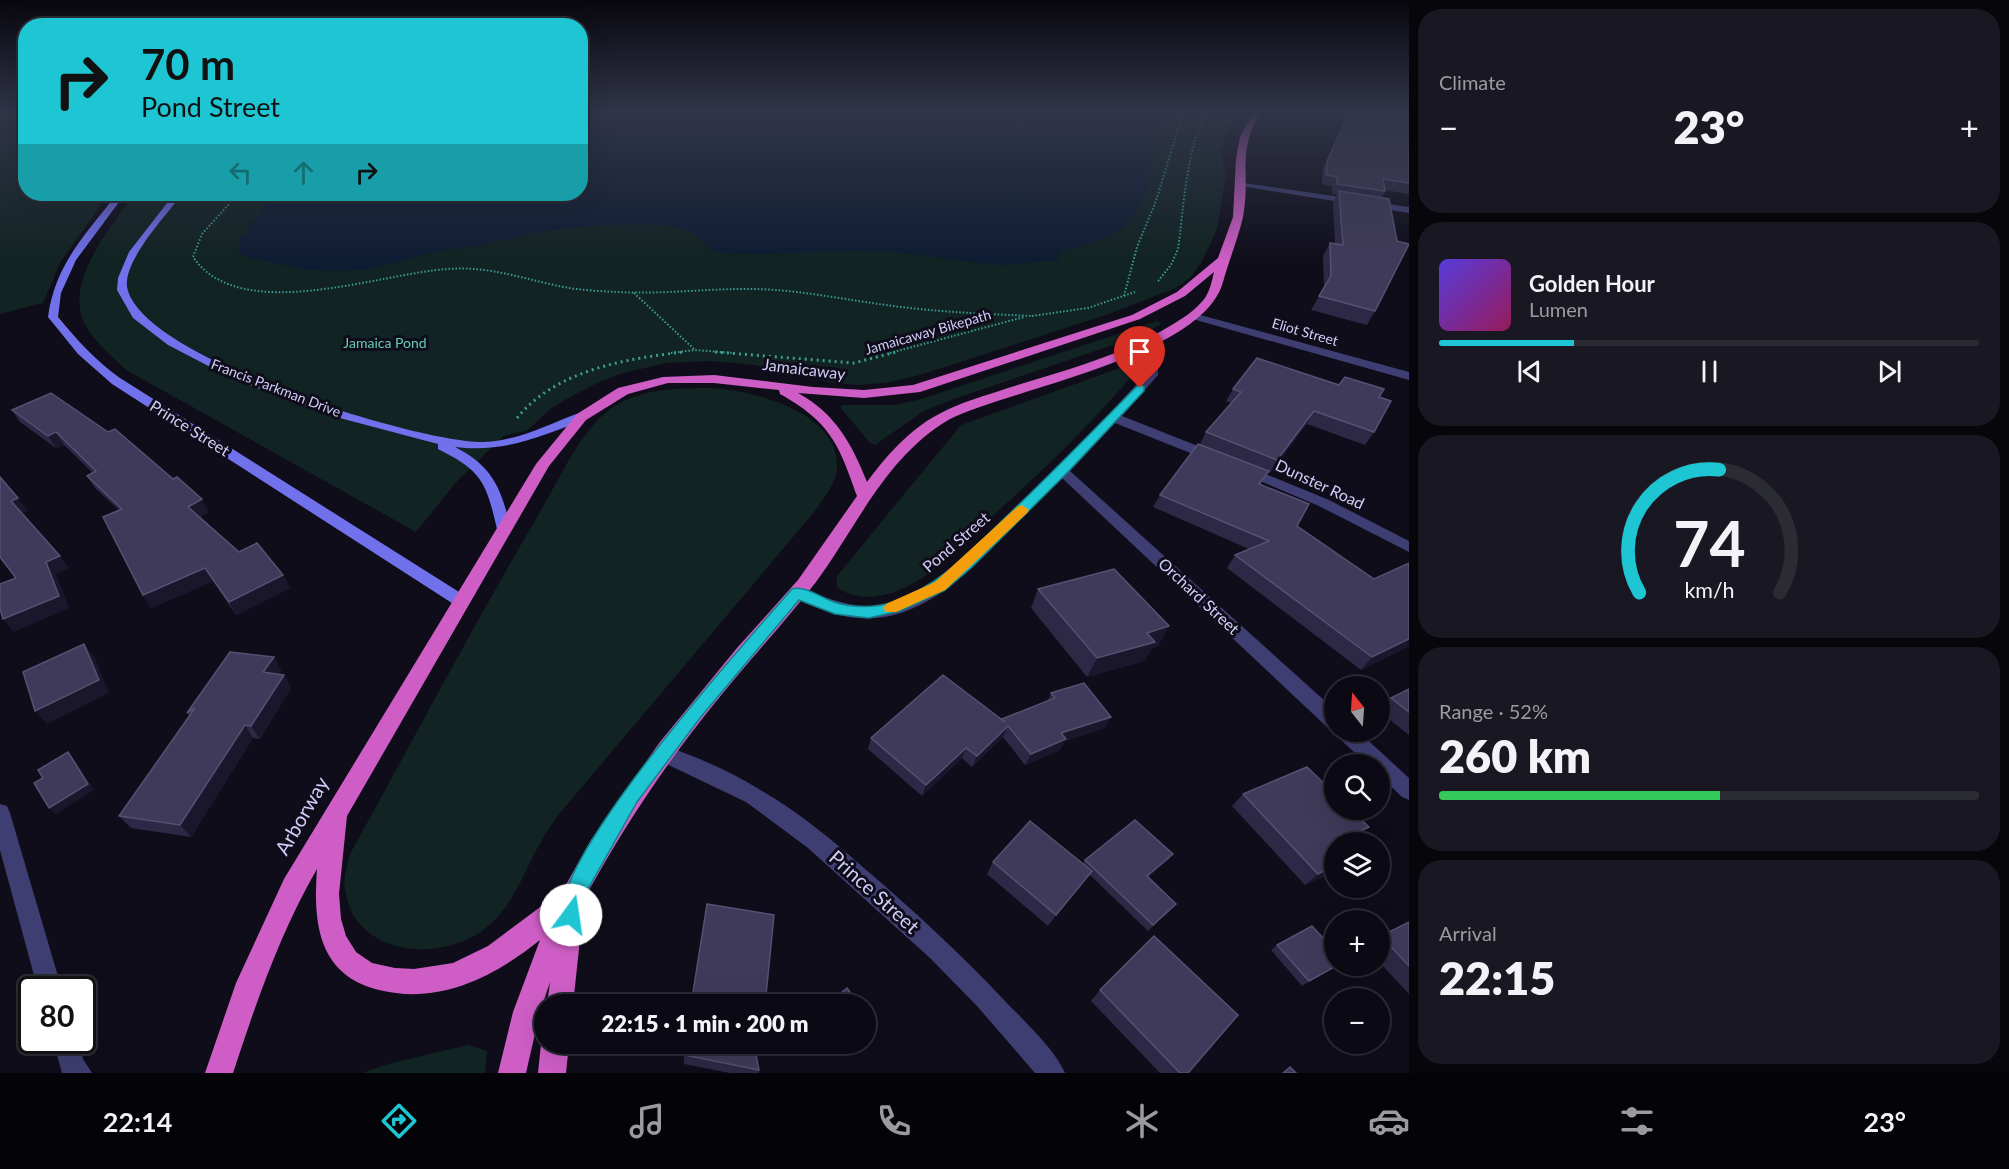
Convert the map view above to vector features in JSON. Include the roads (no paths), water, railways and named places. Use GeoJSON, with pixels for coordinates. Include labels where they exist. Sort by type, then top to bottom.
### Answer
{"type":"FeatureCollection","features":[{"type":"Feature","properties":{"kind":"highway"},"geometry":{"type":"LineString","coordinates":[[512,1073],[522,1026],[537,980],[573,896],[622,809],[663,753],[762,631],[797,593],[904,447],[942,417],[1144,345],[1170,332],[1193,316],[1213,294],[1220,278],[1222,260],[1238,218],[1241,161]]}},
{"type":"Feature","properties":{"kind":"highway","name":"Jamaicaway"},"geometry":{"type":"LineString","coordinates":[[461,601],[553,449],[583,416],[617,394],[668,379],[709,377],[854,395],[889,394],[915,389],[1144,313],[1180,294],[1222,260]]}},
{"type":"Feature","properties":{"kind":"highway"},"geometry":{"type":"LineString","coordinates":[[771,385],[799,399],[829,422],[846,444],[865,498]]}},
{"type":"Feature","properties":{"kind":"highway","name":"Arborway"},"geometry":{"type":"LineString","coordinates":[[219,1073],[264,946],[293,887],[461,601]]}},
{"type":"Feature","properties":{"kind":"highway"},"geometry":{"type":"LineString","coordinates":[[340,804],[327,874],[327,908],[332,934],[340,954],[354,968],[366,974],[383,980],[418,982],[434,981],[471,969],[492,959],[573,896]]}},
{"type":"Feature","properties":{"kind":"highway"},"geometry":{"type":"LineString","coordinates":[[561,994],[573,896]]}},
{"type":"Feature","properties":{"kind":"highway"},"geometry":{"type":"LineString","coordinates":[[552,1073],[554,1054]]}},
{"type":"Feature","properties":{"kind":"main road","name":"Prince Street"},"geometry":{"type":"LineString","coordinates":[[116,201],[71,260],[56,293],[52,317],[69,338],[97,368],[116,381],[461,601]]}},
{"type":"Feature","properties":{"kind":"main road","name":"Francis Parkman Drive"},"geometry":{"type":"LineString","coordinates":[[173,201],[128,260],[123,277],[124,298],[138,318],[178,347],[240,377],[328,409],[426,439],[462,445],[494,445],[583,416]]}},
{"type":"Feature","properties":{"kind":"main road","name":"Francis Parkman Drive"},"geometry":{"type":"LineString","coordinates":[[426,439],[458,454],[485,472],[494,489],[504,529]]}},
{"type":"Feature","properties":{"kind":"street"},"geometry":{"type":"LineString","coordinates":[[1240,184],[1409,210]]}},
{"type":"Feature","properties":{"kind":"street","name":"Eliot Street"},"geometry":{"type":"LineString","coordinates":[[1193,316],[1409,376]]}},
{"type":"Feature","properties":{"kind":"street","name":"Pond Street"},"geometry":{"type":"LineString","coordinates":[[797,593],[835,608],[857,612],[881,610],[909,602],[940,586],[1062,471],[1152,375],[1151,360],[1144,345]]}},
{"type":"Feature","properties":{"kind":"street","name":"Dunster Road"},"geometry":{"type":"LineString","coordinates":[[1114,418],[1324,503],[1409,547]]}},
{"type":"Feature","properties":{"kind":"street","name":"Orchard Street"},"geometry":{"type":"LineString","coordinates":[[1062,471],[1324,712]]}},
{"type":"Feature","properties":{"kind":"street"},"geometry":{"type":"LineString","coordinates":[[1357,742],[1409,791]]}},
{"type":"Feature","properties":{"kind":"street","name":"Prince Street"},"geometry":{"type":"LineString","coordinates":[[663,753],[731,783],[764,802],[831,853],[959,971],[1018,1032],[1052,1073]]}},
{"type":"Feature","properties":{"kind":"street"},"geometry":{"type":"LineString","coordinates":[[0,813],[46,976]]}},
{"type":"Feature","properties":{"kind":"street"},"geometry":{"type":"LineString","coordinates":[[69,1054],[72,1066],[79,1073]]}},
{"type":"Feature","properties":{"kind":"water"},"geometry":{"type":"Polygon","coordinates":[[[588,161],[1149,161],[1148,190],[1136,213],[1124,227],[1106,238],[1060,252],[1056,261],[1006,265],[876,251],[725,253],[713,250],[688,231],[674,227],[639,224],[539,232],[429,253],[369,269],[327,271],[298,268],[251,258],[240,253],[239,240],[270,201],[588,201],[588,161]]]}},
{"type":"Feature","properties":{"kind":"park label","name":"Jamaica Pond"},"geometry":{"type":"Point","coordinates":[385,343]}}]}
